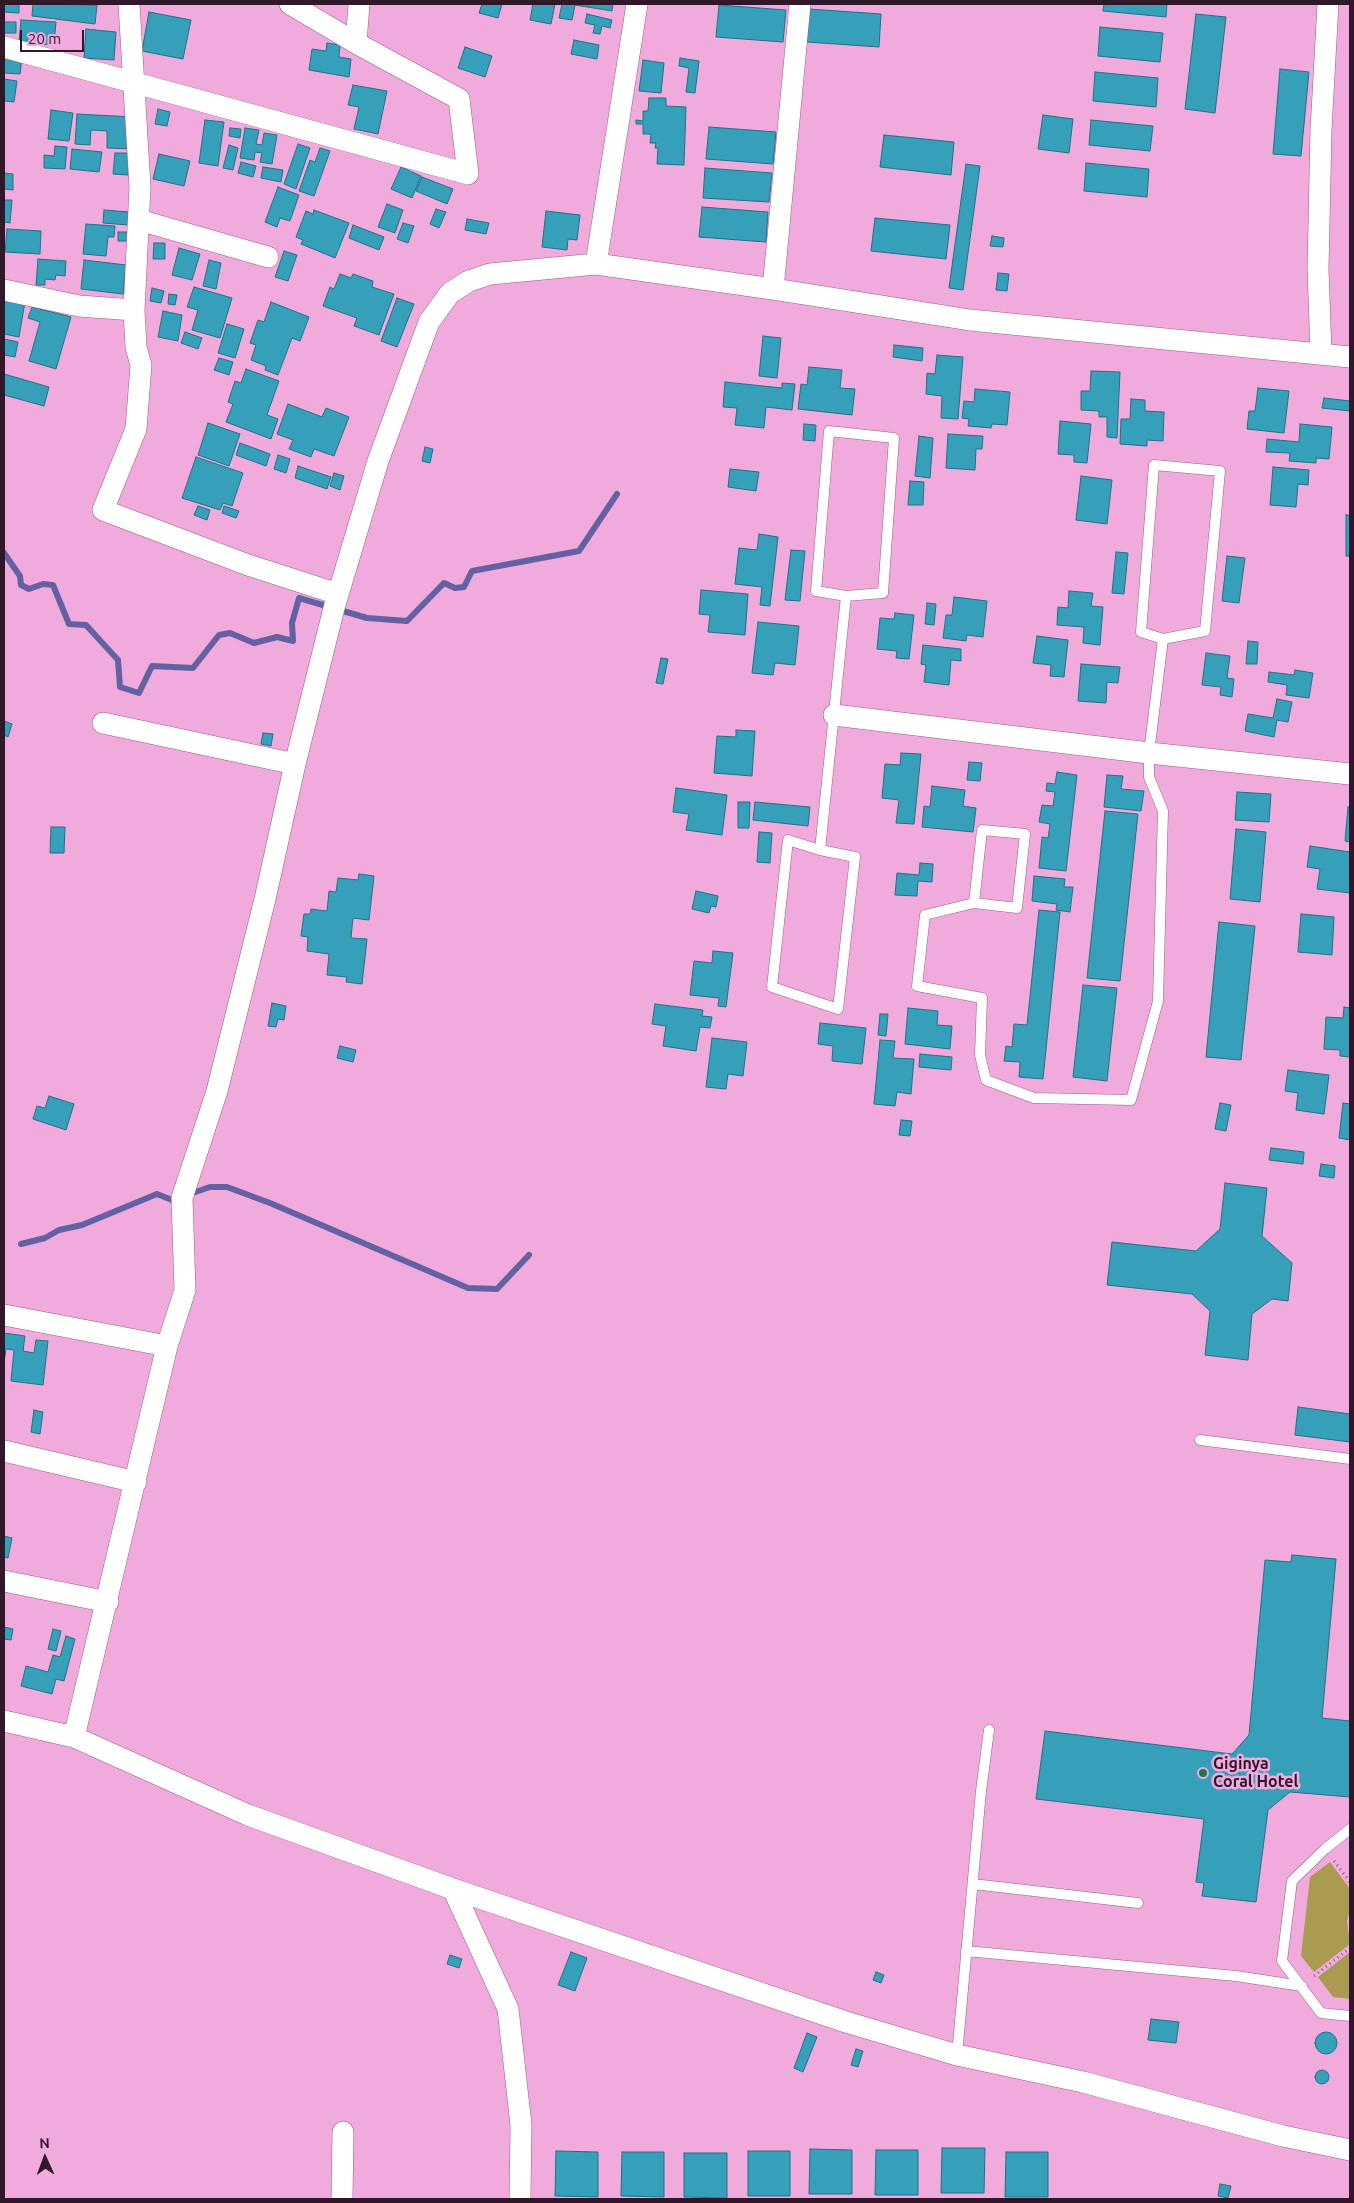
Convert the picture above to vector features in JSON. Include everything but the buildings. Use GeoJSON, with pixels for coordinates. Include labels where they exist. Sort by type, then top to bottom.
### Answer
{"type":"FeatureCollection","features":[{"type":"Feature","properties":{"kind":"street"},"geometry":{"type":"LineString","coordinates":[[129,4],[140,187],[140,220],[134,310],[136,347],[141,365],[136,430],[102,510],[248,565],[338,594]]}},
{"type":"Feature","properties":{"kind":"street"},"geometry":{"type":"LineString","coordinates":[[356,43],[359,4]]}},
{"type":"Feature","properties":{"kind":"street"},"geometry":{"type":"LineString","coordinates":[[596,264],[637,4]]}},
{"type":"Feature","properties":{"kind":"street"},"geometry":{"type":"LineString","coordinates":[[773,289],[800,4]]}},
{"type":"Feature","properties":{"kind":"street"},"geometry":{"type":"LineString","coordinates":[[1321,353],[1318,269],[1321,130],[1328,4]]}},
{"type":"Feature","properties":{"kind":"street"},"geometry":{"type":"LineString","coordinates":[[4,47],[468,174],[459,99],[356,43],[295,5]]}},
{"type":"Feature","properties":{"kind":"street"},"geometry":{"type":"LineString","coordinates":[[140,220],[268,257]]}},
{"type":"Feature","properties":{"kind":"street"},"geometry":{"type":"LineString","coordinates":[[74,1737],[108,1602],[167,1346],[184,1290],[182,1198],[217,1091],[265,899],[295,764],[338,594],[378,461],[429,322],[450,293],[469,281],[485,275],[596,264],[970,320],[1350,356]]}},
{"type":"Feature","properties":{"kind":"street"},"geometry":{"type":"LineString","coordinates":[[4,290],[79,306],[134,310]]}},
{"type":"Feature","properties":{"kind":"street"},"geometry":{"type":"LineString","coordinates":[[834,715],[1350,774]]}},
{"type":"Feature","properties":{"kind":"street"},"geometry":{"type":"LineString","coordinates":[[103,723],[295,764]]}},
{"type":"Feature","properties":{"kind":"street"},"geometry":{"type":"LineString","coordinates":[[4,1315],[167,1346]]}},
{"type":"Feature","properties":{"kind":"street"},"geometry":{"type":"LineString","coordinates":[[4,1451],[136,1482]]}},
{"type":"Feature","properties":{"kind":"street"},"geometry":{"type":"LineString","coordinates":[[4,1581],[108,1602]]}},
{"type":"Feature","properties":{"kind":"street"},"geometry":{"type":"LineString","coordinates":[[4,1721],[74,1737],[248,1816],[453,1889],[846,2022],[957,2055],[1083,2082],[1282,2136],[1350,2150]]}},
{"type":"Feature","properties":{"kind":"street"},"geometry":{"type":"LineString","coordinates":[[453,1889],[508,2009],[522,2125],[520,2199]]}},
{"type":"Feature","properties":{"kind":"street"},"geometry":{"type":"LineString","coordinates":[[342,2132],[342,2199]]}},
{"type":"Feature","properties":{"kind":"lane"},"geometry":{"type":"LineString","coordinates":[[829,431],[894,438],[883,593],[846,596],[816,591],[829,431]]}},
{"type":"Feature","properties":{"kind":"lane"},"geometry":{"type":"LineString","coordinates":[[1154,465],[1220,471],[1204,632],[1163,639],[1141,632],[1154,465]]}},
{"type":"Feature","properties":{"kind":"lane"},"geometry":{"type":"LineString","coordinates":[[820,850],[846,596]]}},
{"type":"Feature","properties":{"kind":"lane"},"geometry":{"type":"LineString","coordinates":[[974,903],[982,830],[1025,834],[1017,908],[974,903],[925,915],[918,986],[982,998],[980,1055],[986,1080],[1034,1098],[1131,1100],[1158,1001],[1163,811],[1149,777],[1149,752],[1163,639]]}},
{"type":"Feature","properties":{"kind":"lane"},"geometry":{"type":"LineString","coordinates":[[788,840],[820,850],[855,857],[838,1009],[772,986],[788,840]]}},
{"type":"Feature","properties":{"kind":"lane"},"geometry":{"type":"LineString","coordinates":[[1200,1440],[1350,1460]]}},
{"type":"Feature","properties":{"kind":"lane"},"geometry":{"type":"LineString","coordinates":[[957,2055],[981,1791],[990,1730]]}},
{"type":"Feature","properties":{"kind":"lane"},"geometry":{"type":"LineString","coordinates":[[1350,1829],[1325,1849],[1292,1881],[1282,1961],[1322,2013],[1350,2016]]}},
{"type":"Feature","properties":{"kind":"lane"},"geometry":{"type":"LineString","coordinates":[[972,1884],[1138,1903]]}},
{"type":"Feature","properties":{"kind":"lane"},"geometry":{"type":"LineString","coordinates":[[966,1951],[1236,1976],[1302,1986]]}},
{"type":"Feature","properties":{"kind":"path"},"geometry":{"type":"LineString","coordinates":[[1325,1849],[1350,1882]]}},
{"type":"Feature","properties":{"kind":"path"},"geometry":{"type":"LineString","coordinates":[[1302,1986],[1350,1948]]}},
{"type":"Feature","properties":{"kind":"shaded area"},"geometry":{"type":"Polygon","coordinates":[[[1330,1862],[1350,1889],[1350,1910],[1347,1921],[1350,1944],[1314,1972],[1301,1956],[1310,1877],[1330,1862]]]}},
{"type":"Feature","properties":{"kind":"shaded area"},"geometry":{"type":"Polygon","coordinates":[[[1350,1952],[1350,1999],[1333,1997],[1318,1977],[1350,1952]]]}},
{"type":"Feature","properties":{"kind":"waterway"},"geometry":{"type":"LineString","coordinates":[[4,553],[20,576],[21,585],[29,589],[43,584],[53,585],[69,624],[86,625],[118,660],[120,687],[139,693],[152,666],[193,668],[219,635],[230,633],[254,643],[277,637],[293,641],[292,623],[299,598],[367,618],[407,621],[444,583],[455,588],[464,587],[472,571],[579,551],[617,494]]}},
{"type":"Feature","properties":{"kind":"waterway"},"geometry":{"type":"LineString","coordinates":[[21,1244],[45,1238],[59,1230],[82,1225],[157,1194],[172,1200],[210,1187],[227,1187],[270,1203],[468,1288],[497,1289],[529,1255]]}},
{"type":"Feature","properties":{"kind":"place","name":"Giginya Coral Hotel"},"geometry":{"type":"Point","coordinates":[1203,1773]}}]}
